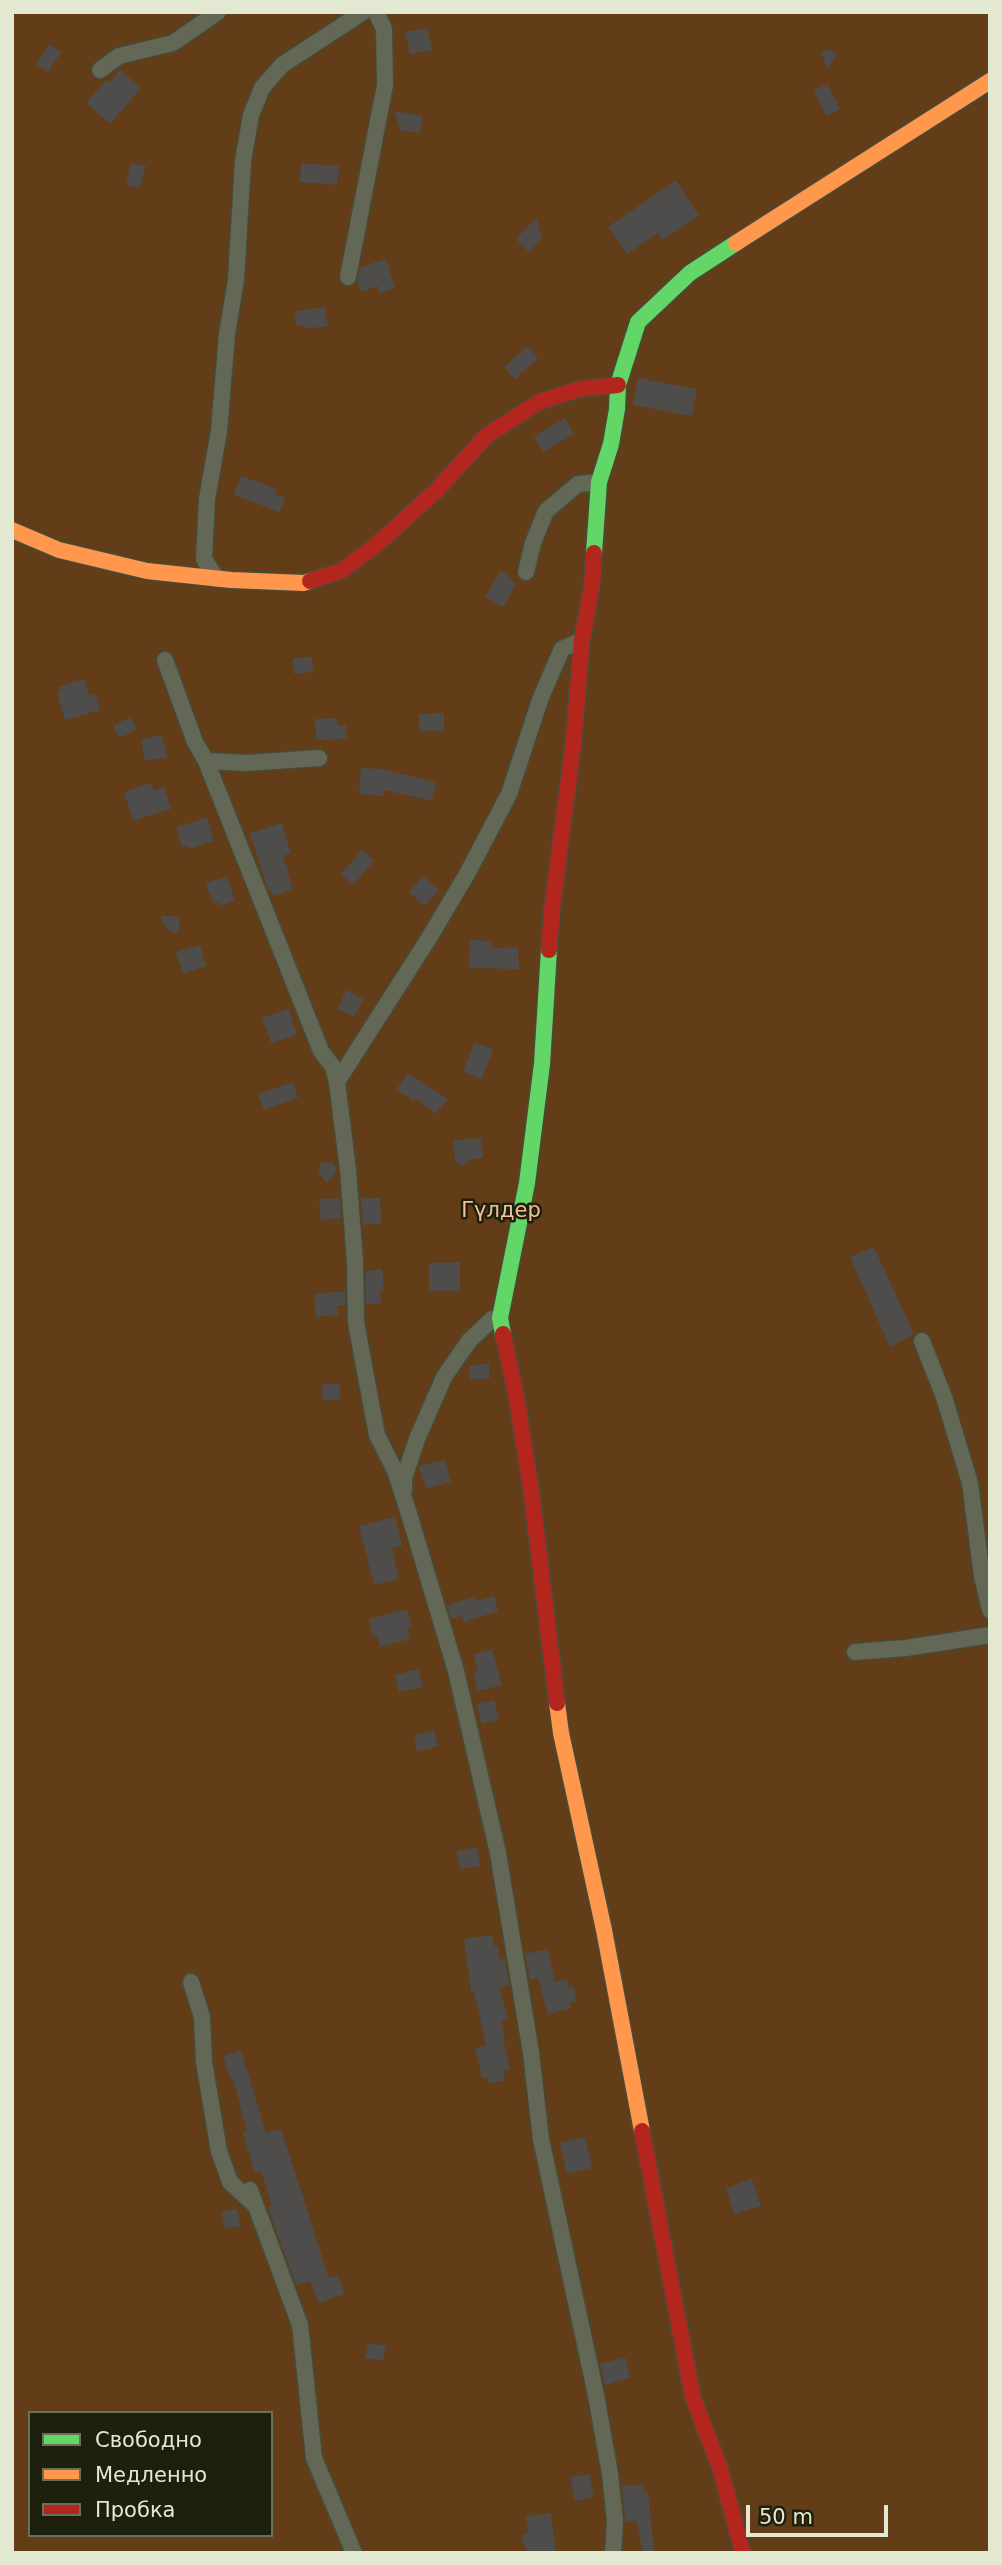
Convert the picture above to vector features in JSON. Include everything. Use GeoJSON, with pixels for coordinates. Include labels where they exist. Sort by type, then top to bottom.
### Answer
{"type":"FeatureCollection","features":[{"type":"Feature","properties":{"kind":"street"},"geometry":{"type":"LineString","coordinates":[[100,70],[119,55],[173,43],[218,12]]}},
{"type":"Feature","properties":{"kind":"street"},"geometry":{"type":"LineString","coordinates":[[217,579],[204,559],[207,499],[219,431],[227,334],[236,280],[243,161],[251,115],[262,88],[282,65],[363,12]]}},
{"type":"Feature","properties":{"kind":"street"},"geometry":{"type":"LineString","coordinates":[[348,277],[385,85],[384,29],[376,12]]}},
{"type":"Feature","properties":{"kind":"street"},"geometry":{"type":"LineString","coordinates":[[743,2553],[720,2468],[693,2398],[604,1930],[561,1733],[532,1497],[517,1400],[500,1318],[527,1184],[539,1091],[552,909],[573,746],[582,640],[592,585],[598,482],[611,444],[618,385],[638,321],[690,273],[990,81]]}},
{"type":"Feature","properties":{"kind":"street"},"geometry":{"type":"LineString","coordinates":[[12,530],[59,550],[134,568],[217,579],[304,583],[341,571],[375,547],[427,499],[486,436],[539,402],[579,389],[618,385]]}},
{"type":"Feature","properties":{"kind":"street"},"geometry":{"type":"LineString","coordinates":[[526,572],[545,511],[578,484],[598,482]]}},
{"type":"Feature","properties":{"kind":"street"},"geometry":{"type":"LineString","coordinates":[[337,1082],[467,874],[509,794],[541,697],[562,649],[582,640]]}},
{"type":"Feature","properties":{"kind":"street"},"geometry":{"type":"LineString","coordinates":[[165,660],[195,742],[206,761],[321,1051],[333,1067],[337,1082],[348,1170],[355,1261],[356,1322],[377,1435],[396,1473],[456,1671],[498,1853],[531,2053],[541,2139],[596,2395],[610,2474],[615,2521],[613,2553]]}},
{"type":"Feature","properties":{"kind":"street"},"geometry":{"type":"LineString","coordinates":[[206,761],[319,758]]}},
{"type":"Feature","properties":{"kind":"street"},"geometry":{"type":"LineString","coordinates":[[404,1497],[404,1478],[408,1465],[444,1377],[469,1341],[492,1319],[500,1318]]}},
{"type":"Feature","properties":{"kind":"street"},"geometry":{"type":"LineString","coordinates":[[922,1341],[944,1397],[970,1483],[982,1576],[990,1610]]}},
{"type":"Feature","properties":{"kind":"street"},"geometry":{"type":"LineString","coordinates":[[855,1652],[906,1648],[990,1635]]}},
{"type":"Feature","properties":{"kind":"street"},"geometry":{"type":"LineString","coordinates":[[191,1982],[202,2017],[204,2062],[219,2151],[230,2182],[253,2198],[300,2325],[314,2458],[354,2553]]}},
{"type":"Feature","properties":{"kind":"green space","name":"Гүлдер"},"geometry":{"type":"Polygon","coordinates":[[[12,12],[990,12],[990,2553],[12,2553],[12,12]]]}},
{"type":"Feature","properties":{"kind":"building"},"geometry":{"type":"Polygon","coordinates":[[[427,28],[432,50],[410,54],[405,32],[427,28]]]}},
{"type":"Feature","properties":{"kind":"building"},"geometry":{"type":"Polygon","coordinates":[[[49,44],[61,52],[48,72],[36,64],[49,44]]]}},
{"type":"Feature","properties":{"kind":"building"},"geometry":{"type":"Polygon","coordinates":[[[828,49],[837,53],[828,70],[821,52],[828,49]]]}},
{"type":"Feature","properties":{"kind":"building"},"geometry":{"type":"Polygon","coordinates":[[[120,70],[141,88],[110,124],[86,103],[106,80],[109,83],[120,70]]]}},
{"type":"Feature","properties":{"kind":"building"},"geometry":{"type":"Polygon","coordinates":[[[828,84],[840,109],[826,116],[814,90],[828,84]]]}},
{"type":"Feature","properties":{"kind":"building"},"geometry":{"type":"Polygon","coordinates":[[[394,111],[423,116],[420,133],[400,130],[394,111]]]}},
{"type":"Feature","properties":{"kind":"building"},"geometry":{"type":"Polygon","coordinates":[[[131,163],[146,166],[140,188],[126,185],[131,163]]]}},
{"type":"Feature","properties":{"kind":"building"},"geometry":{"type":"Polygon","coordinates":[[[301,163],[339,166],[337,185],[300,182],[301,163]]]}},
{"type":"Feature","properties":{"kind":"building"},"geometry":{"type":"Polygon","coordinates":[[[676,180],[699,216],[662,240],[658,233],[627,254],[608,227],[676,180]]]}},
{"type":"Feature","properties":{"kind":"building"},"geometry":{"type":"Polygon","coordinates":[[[536,218],[542,238],[529,252],[516,239],[536,218]]]}},
{"type":"Feature","properties":{"kind":"building"},"geometry":{"type":"Polygon","coordinates":[[[386,259],[395,288],[380,293],[378,286],[361,292],[357,281],[361,267],[386,259]]]}},
{"type":"Feature","properties":{"kind":"building"},"geometry":{"type":"Polygon","coordinates":[[[325,307],[328,326],[304,329],[304,325],[296,326],[295,311],[325,307]]]}},
{"type":"Feature","properties":{"kind":"building"},"geometry":{"type":"Polygon","coordinates":[[[528,346],[538,358],[515,379],[504,367],[528,346]]]}},
{"type":"Feature","properties":{"kind":"building"},"geometry":{"type":"Polygon","coordinates":[[[638,378],[697,389],[692,416],[633,405],[638,378]]]}},
{"type":"Feature","properties":{"kind":"building"},"geometry":{"type":"Polygon","coordinates":[[[565,418],[574,434],[543,452],[534,436],[565,418]]]}},
{"type":"Feature","properties":{"kind":"building"},"geometry":{"type":"Polygon","coordinates":[[[241,476],[277,489],[275,494],[285,497],[280,512],[234,495],[241,476]]]}},
{"type":"Feature","properties":{"kind":"building"},"geometry":{"type":"Polygon","coordinates":[[[501,570],[516,584],[503,607],[485,597],[501,570]]]}},
{"type":"Feature","properties":{"kind":"building"},"geometry":{"type":"Polygon","coordinates":[[[312,657],[313,672],[294,674],[293,658],[312,657]]]}},
{"type":"Feature","properties":{"kind":"building"},"geometry":{"type":"Polygon","coordinates":[[[85,679],[89,696],[96,694],[100,710],[65,720],[57,692],[60,691],[59,686],[85,679]]]}},
{"type":"Feature","properties":{"kind":"building"},"geometry":{"type":"Polygon","coordinates":[[[444,713],[444,731],[419,731],[419,714],[444,713]]]}},
{"type":"Feature","properties":{"kind":"building"},"geometry":{"type":"Polygon","coordinates":[[[131,717],[137,730],[119,738],[113,725],[131,717]]]}},
{"type":"Feature","properties":{"kind":"building"},"geometry":{"type":"Polygon","coordinates":[[[337,718],[337,725],[346,725],[347,739],[316,740],[315,719],[337,718]]]}},
{"type":"Feature","properties":{"kind":"building"},"geometry":{"type":"Polygon","coordinates":[[[162,735],[167,757],[145,761],[141,739],[162,735]]]}},
{"type":"Feature","properties":{"kind":"building"},"geometry":{"type":"Polygon","coordinates":[[[361,768],[381,769],[436,782],[432,801],[384,790],[384,796],[359,794],[361,768]]]}},
{"type":"Feature","properties":{"kind":"building"},"geometry":{"type":"Polygon","coordinates":[[[151,783],[154,791],[164,787],[171,809],[133,821],[124,792],[151,783]]]}},
{"type":"Feature","properties":{"kind":"building"},"geometry":{"type":"Polygon","coordinates":[[[207,818],[214,841],[189,849],[188,845],[182,847],[176,827],[207,818]]]}},
{"type":"Feature","properties":{"kind":"building"},"geometry":{"type":"Polygon","coordinates":[[[282,823],[291,853],[283,856],[293,890],[273,896],[271,889],[268,890],[250,833],[282,823]]]}},
{"type":"Feature","properties":{"kind":"building"},"geometry":{"type":"Polygon","coordinates":[[[362,850],[374,861],[353,885],[341,874],[362,850]]]}},
{"type":"Feature","properties":{"kind":"building"},"geometry":{"type":"Polygon","coordinates":[[[423,876],[439,890],[424,906],[409,892],[423,876]]]}},
{"type":"Feature","properties":{"kind":"building"},"geometry":{"type":"Polygon","coordinates":[[[227,877],[235,901],[220,906],[218,902],[213,904],[206,883],[227,877]]]}},
{"type":"Feature","properties":{"kind":"building"},"geometry":{"type":"Polygon","coordinates":[[[160,915],[178,917],[180,922],[177,934],[166,929],[160,915]]]}},
{"type":"Feature","properties":{"kind":"building"},"geometry":{"type":"Polygon","coordinates":[[[470,940],[492,941],[491,948],[518,947],[519,969],[469,968],[470,940]]]}},
{"type":"Feature","properties":{"kind":"building"},"geometry":{"type":"Polygon","coordinates":[[[200,945],[206,966],[183,974],[176,952],[200,945]]]}},
{"type":"Feature","properties":{"kind":"building"},"geometry":{"type":"Polygon","coordinates":[[[347,990],[364,999],[354,1017],[337,1009],[347,990]]]}},
{"type":"Feature","properties":{"kind":"building"},"geometry":{"type":"Polygon","coordinates":[[[289,1009],[297,1035],[271,1043],[262,1018],[289,1009]]]}},
{"type":"Feature","properties":{"kind":"building"},"geometry":{"type":"Polygon","coordinates":[[[474,1042],[493,1049],[482,1079],[463,1072],[474,1042]]]}},
{"type":"Feature","properties":{"kind":"building"},"geometry":{"type":"Polygon","coordinates":[[[408,1073],[448,1099],[435,1114],[416,1098],[414,1101],[396,1090],[408,1073]]]}},
{"type":"Feature","properties":{"kind":"building"},"geometry":{"type":"Polygon","coordinates":[[[293,1082],[298,1098],[264,1110],[258,1094],[293,1082]]]}},
{"type":"Feature","properties":{"kind":"building"},"geometry":{"type":"Polygon","coordinates":[[[481,1138],[483,1158],[471,1159],[465,1165],[459,1165],[455,1161],[453,1140],[481,1138]]]}},
{"type":"Feature","properties":{"kind":"building"},"geometry":{"type":"Polygon","coordinates":[[[324,1161],[333,1163],[336,1169],[327,1183],[318,1172],[324,1161]]]}},
{"type":"Feature","properties":{"kind":"building"},"geometry":{"type":"Polygon","coordinates":[[[340,1198],[341,1218],[321,1220],[319,1199],[340,1198]]]}},
{"type":"Feature","properties":{"kind":"building"},"geometry":{"type":"Polygon","coordinates":[[[361,1198],[380,1198],[381,1224],[363,1225],[361,1198]]]}},
{"type":"Feature","properties":{"kind":"building"},"geometry":{"type":"Polygon","coordinates":[[[874,1247],[914,1334],[890,1347],[850,1257],[874,1247]]]}},
{"type":"Feature","properties":{"kind":"building"},"geometry":{"type":"Polygon","coordinates":[[[460,1262],[460,1291],[429,1291],[429,1263],[460,1262]]]}},
{"type":"Feature","properties":{"kind":"building"},"geometry":{"type":"Polygon","coordinates":[[[382,1269],[384,1290],[380,1291],[381,1303],[366,1304],[366,1271],[382,1269]]]}},
{"type":"Feature","properties":{"kind":"building"},"geometry":{"type":"Polygon","coordinates":[[[345,1291],[345,1305],[337,1306],[338,1315],[316,1317],[314,1294],[345,1291]]]}},
{"type":"Feature","properties":{"kind":"building"},"geometry":{"type":"Polygon","coordinates":[[[489,1364],[490,1378],[470,1380],[469,1365],[489,1364]]]}},
{"type":"Feature","properties":{"kind":"building"},"geometry":{"type":"Polygon","coordinates":[[[339,1383],[341,1399],[323,1401],[321,1385],[339,1383]]]}},
{"type":"Feature","properties":{"kind":"building"},"geometry":{"type":"Polygon","coordinates":[[[445,1460],[451,1482],[426,1489],[419,1466],[445,1460]]]}},
{"type":"Feature","properties":{"kind":"building"},"geometry":{"type":"Polygon","coordinates":[[[395,1517],[402,1546],[392,1548],[399,1579],[374,1585],[359,1526],[395,1517]]]}},
{"type":"Feature","properties":{"kind":"building"},"geometry":{"type":"Polygon","coordinates":[[[494,1596],[498,1611],[464,1622],[462,1616],[451,1619],[447,1605],[474,1597],[475,1601],[494,1596]]]}},
{"type":"Feature","properties":{"kind":"building"},"geometry":{"type":"Polygon","coordinates":[[[407,1609],[412,1626],[407,1627],[410,1639],[380,1647],[377,1635],[373,1637],[369,1619],[407,1609]]]}},
{"type":"Feature","properties":{"kind":"building"},"geometry":{"type":"Polygon","coordinates":[[[492,1649],[502,1685],[478,1691],[473,1673],[478,1672],[474,1654],[492,1649]]]}},
{"type":"Feature","properties":{"kind":"building"},"geometry":{"type":"Polygon","coordinates":[[[418,1669],[423,1687],[399,1692],[395,1675],[418,1669]]]}},
{"type":"Feature","properties":{"kind":"building"},"geometry":{"type":"Polygon","coordinates":[[[494,1700],[499,1720],[482,1724],[477,1704],[494,1700]]]}},
{"type":"Feature","properties":{"kind":"building"},"geometry":{"type":"Polygon","coordinates":[[[434,1730],[438,1746],[417,1752],[414,1735],[434,1730]]]}},
{"type":"Feature","properties":{"kind":"building"},"geometry":{"type":"Polygon","coordinates":[[[477,1847],[480,1866],[460,1869],[457,1851],[477,1847]]]}},
{"type":"Feature","properties":{"kind":"building"},"geometry":{"type":"Polygon","coordinates":[[[492,1935],[494,1946],[498,1946],[500,1960],[505,1958],[509,1985],[500,1989],[508,2019],[501,2021],[510,2070],[503,2071],[505,2080],[489,2084],[488,2077],[482,2078],[475,2048],[486,2045],[474,1991],[471,1992],[464,1939],[492,1935]]]}},
{"type":"Feature","properties":{"kind":"building"},"geometry":{"type":"Polygon","coordinates":[[[548,1949],[555,1982],[567,1979],[569,1987],[573,1986],[577,2001],[570,2003],[571,2008],[548,2014],[538,1978],[530,1980],[525,1954],[548,1949]]]}},
{"type":"Feature","properties":{"kind":"building"},"geometry":{"type":"Polygon","coordinates":[[[241,2050],[266,2133],[281,2129],[329,2278],[338,2275],[344,2294],[319,2303],[310,2281],[296,2285],[268,2207],[272,2206],[261,2171],[255,2173],[243,2133],[247,2131],[233,2079],[231,2080],[223,2056],[241,2050]]]}},
{"type":"Feature","properties":{"kind":"building"},"geometry":{"type":"Polygon","coordinates":[[[585,2137],[592,2168],[567,2174],[560,2143],[585,2137]]]}},
{"type":"Feature","properties":{"kind":"building"},"geometry":{"type":"Polygon","coordinates":[[[752,2179],[761,2206],[734,2214],[726,2188],[752,2179]]]}},
{"type":"Feature","properties":{"kind":"building"},"geometry":{"type":"Polygon","coordinates":[[[237,2209],[241,2226],[225,2229],[221,2212],[237,2209]]]}},
{"type":"Feature","properties":{"kind":"building"},"geometry":{"type":"Polygon","coordinates":[[[368,2343],[386,2346],[383,2361],[365,2358],[368,2343]]]}},
{"type":"Feature","properties":{"kind":"building"},"geometry":{"type":"Polygon","coordinates":[[[625,2357],[630,2378],[605,2385],[600,2364],[625,2357]]]}},
{"type":"Feature","properties":{"kind":"building"},"geometry":{"type":"Polygon","coordinates":[[[589,2474],[594,2497],[575,2501],[570,2477],[589,2474]]]}},
{"type":"Feature","properties":{"kind":"building"},"geometry":{"type":"Polygon","coordinates":[[[643,2484],[644,2493],[648,2492],[654,2553],[643,2553],[636,2521],[625,2522],[622,2486],[643,2484]]]}},
{"type":"Feature","properties":{"kind":"building"},"geometry":{"type":"Polygon","coordinates":[[[551,2513],[556,2551],[529,2553],[521,2541],[522,2535],[528,2532],[526,2516],[551,2513]]]}},
{"type":"Feature","properties":{"kind":"traffic: fast"},"geometry":{"type":"LineString","coordinates":[[594,553],[599,482],[611,444],[618,385],[638,322],[690,273],[736,243]]}},
{"type":"Feature","properties":{"kind":"traffic: fast"},"geometry":{"type":"LineString","coordinates":[[503,1334],[500,1318],[527,1183],[542,1064],[549,950]]}},
{"type":"Feature","properties":{"kind":"traffic: slow"},"geometry":{"type":"LineString","coordinates":[[736,243],[990,81]]}},
{"type":"Feature","properties":{"kind":"traffic: slow"},"geometry":{"type":"LineString","coordinates":[[12,530],[59,550],[147,571],[231,580],[310,581]]}},
{"type":"Feature","properties":{"kind":"traffic: slow"},"geometry":{"type":"LineString","coordinates":[[557,1703],[642,2131]]}},
{"type":"Feature","properties":{"kind":"traffic: jam"},"geometry":{"type":"LineString","coordinates":[[310,581],[341,571],[375,546],[437,490],[486,436],[539,402],[579,389],[618,385]]}},
{"type":"Feature","properties":{"kind":"traffic: jam"},"geometry":{"type":"LineString","coordinates":[[549,950],[573,746],[582,640],[592,585],[594,553]]}},
{"type":"Feature","properties":{"kind":"traffic: jam"},"geometry":{"type":"LineString","coordinates":[[503,1334],[517,1400],[532,1497],[557,1703]]}},
{"type":"Feature","properties":{"kind":"traffic: jam"},"geometry":{"type":"LineString","coordinates":[[642,2131],[693,2398],[720,2468],[743,2553]]}}]}
